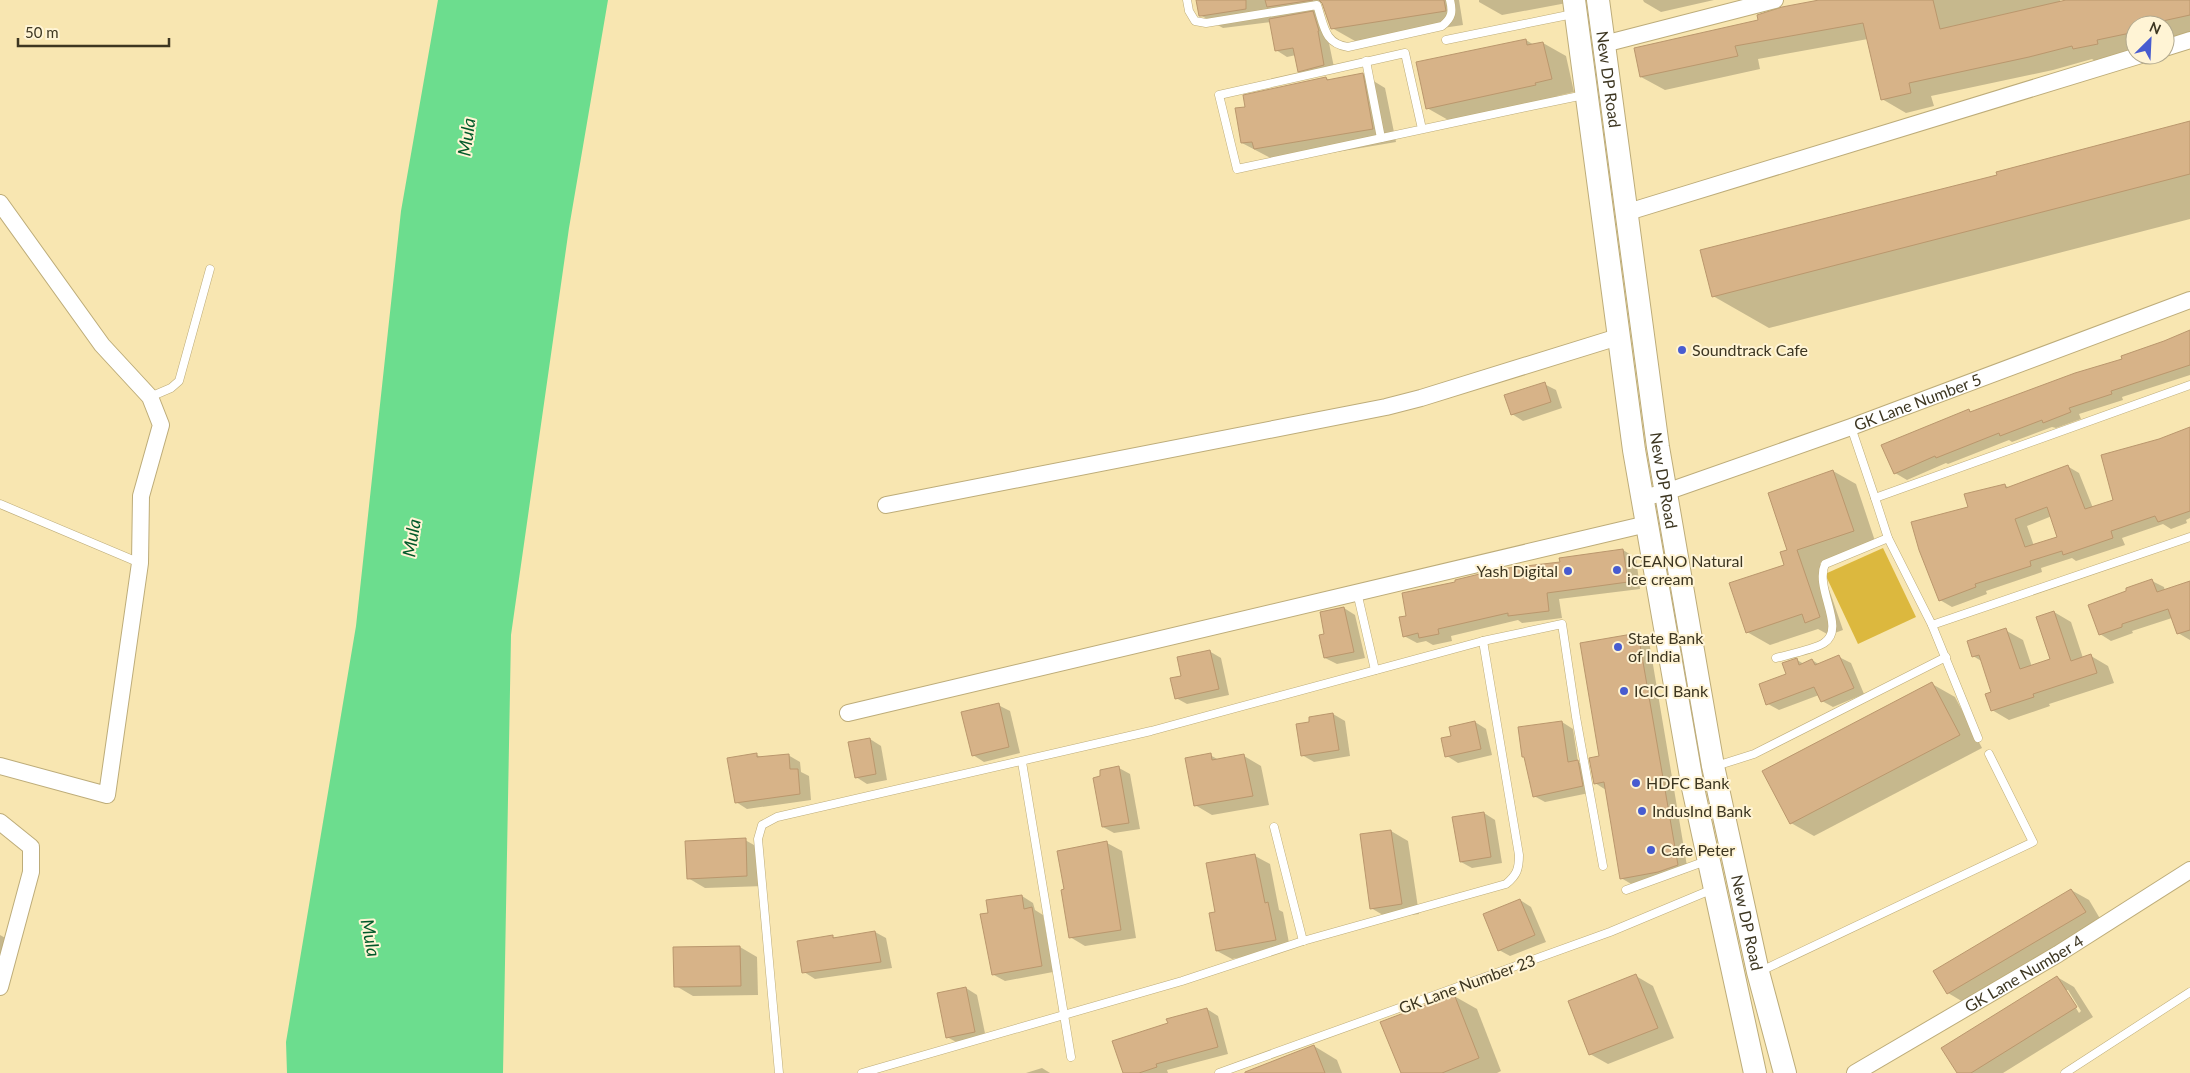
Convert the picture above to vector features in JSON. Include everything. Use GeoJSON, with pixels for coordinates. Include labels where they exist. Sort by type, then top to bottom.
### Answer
{"type":"FeatureCollection","features":[{"type":"Feature","properties":{"kind":"main road","name":"New DP Road"},"geometry":{"type":"LineString","coordinates":[[1598,0],[1628,212],[1658,447],[1713,766],[1758,972],[1785,1073]]}},
{"type":"Feature","properties":{"kind":"main road","name":"New DP Road"},"geometry":{"type":"LineString","coordinates":[[1574,7],[1634,450],[1689,769],[1713,889],[1755,1073]]}},
{"type":"Feature","properties":{"kind":"street"},"geometry":{"type":"LineString","coordinates":[[1604,44],[1733,5],[1775,0]]}},
{"type":"Feature","properties":{"kind":"street"},"geometry":{"type":"LineString","coordinates":[[2175,45],[2190,40]]}},
{"type":"Feature","properties":{"kind":"street"},"geometry":{"type":"LineString","coordinates":[[1628,212],[2125,60]]}},
{"type":"Feature","properties":{"kind":"street"},"geometry":{"type":"LineString","coordinates":[[0,203],[102,344],[150,397],[161,425],[141,496],[140,563],[107,795],[0,766]]}},
{"type":"Feature","properties":{"kind":"street","name":"GK Lane Number 5"},"geometry":{"type":"LineString","coordinates":[[1643,498],[1666,492],[1851,427],[2190,300]]}},
{"type":"Feature","properties":{"kind":"street"},"geometry":{"type":"LineString","coordinates":[[886,505],[1386,407],[1618,337]]}},
{"type":"Feature","properties":{"kind":"street"},"geometry":{"type":"LineString","coordinates":[[848,713],[1647,524]]}},
{"type":"Feature","properties":{"kind":"street"},"geometry":{"type":"LineString","coordinates":[[0,822],[31,847],[32,859],[31,872],[0,987]]}},
{"type":"Feature","properties":{"kind":"street","name":"GK Lane Number 4"},"geometry":{"type":"LineString","coordinates":[[1855,1073],[2058,954],[2190,870]]}},
{"type":"Feature","properties":{"kind":"lane"},"geometry":{"type":"LineString","coordinates":[[1187,0],[1189,11],[1195,21],[1206,23],[1317,3],[1330,40],[1337,46],[1348,47],[1442,26],[1449,20],[1452,12],[1450,0]]}},
{"type":"Feature","properties":{"kind":"lane"},"geometry":{"type":"LineString","coordinates":[[1446,40],[1574,7]]}},
{"type":"Feature","properties":{"kind":"lane"},"geometry":{"type":"LineString","coordinates":[[1422,129],[1405,52],[1219,95],[1236,169],[1586,94]]}},
{"type":"Feature","properties":{"kind":"lane"},"geometry":{"type":"LineString","coordinates":[[1366,62],[1381,138]]}},
{"type":"Feature","properties":{"kind":"lane"},"geometry":{"type":"LineString","coordinates":[[150,397],[171,388],[179,381],[210,269]]}},
{"type":"Feature","properties":{"kind":"lane"},"geometry":{"type":"LineString","coordinates":[[1875,498],[2190,385]]}},
{"type":"Feature","properties":{"kind":"lane"},"geometry":{"type":"LineString","coordinates":[[1851,427],[1888,538],[1946,656],[1978,738]]}},
{"type":"Feature","properties":{"kind":"lane"},"geometry":{"type":"LineString","coordinates":[[0,504],[140,563]]}},
{"type":"Feature","properties":{"kind":"lane"},"geometry":{"type":"LineString","coordinates":[[1776,658],[1824,643],[1830,636],[1833,625],[1821,580],[1825,564],[1888,538]]}},
{"type":"Feature","properties":{"kind":"lane"},"geometry":{"type":"LineString","coordinates":[[1932,625],[2190,538]]}},
{"type":"Feature","properties":{"kind":"lane"},"geometry":{"type":"LineString","coordinates":[[1357,592],[1376,670]]}},
{"type":"Feature","properties":{"kind":"lane"},"geometry":{"type":"LineString","coordinates":[[778,1073],[758,839],[762,825],[778,817],[1151,731],[1482,641],[1562,624],[1576,717],[1603,866]]}},
{"type":"Feature","properties":{"kind":"lane"},"geometry":{"type":"LineString","coordinates":[[862,1073],[1182,981],[1303,940],[1506,884],[1515,877],[1519,868],[1519,855],[1482,641]]}},
{"type":"Feature","properties":{"kind":"lane"},"geometry":{"type":"LineString","coordinates":[[1713,766],[1754,754],[1946,656]]}},
{"type":"Feature","properties":{"kind":"lane"},"geometry":{"type":"LineString","coordinates":[[1758,972],[2033,842],[1989,754]]}},
{"type":"Feature","properties":{"kind":"lane"},"geometry":{"type":"LineString","coordinates":[[1022,762],[1071,1057]]}},
{"type":"Feature","properties":{"kind":"lane"},"geometry":{"type":"LineString","coordinates":[[1274,827],[1303,940]]}},
{"type":"Feature","properties":{"kind":"lane"},"geometry":{"type":"LineString","coordinates":[[1626,890],[1708,860]]}},
{"type":"Feature","properties":{"kind":"lane","name":"GK Lane Number 23"},"geometry":{"type":"LineString","coordinates":[[1219,1073],[1610,932],[1713,889]]}},
{"type":"Feature","properties":{"kind":"lane"},"geometry":{"type":"LineString","coordinates":[[2065,1073],[2190,992]]}},
{"type":"Feature","properties":{"kind":"lane"},"geometry":{"type":"LineString","coordinates":[[2078,1065],[2083,1073]]}},
{"type":"Feature","properties":{"kind":"shaded area"},"geometry":{"type":"Polygon","coordinates":[[[1883,548],[1916,617],[1858,644],[1825,574],[1883,548]]]}},
{"type":"Feature","properties":{"kind":"water","name":"Mula"},"geometry":{"type":"Polygon","coordinates":[[[438,0],[608,0],[569,228],[511,635],[503,1073],[287,1073],[286,1042],[356,626],[401,211],[438,0]]]}},
{"type":"Feature","properties":{"kind":"building"},"geometry":{"type":"Polygon","coordinates":[[[1196,0],[1246,0],[1246,9],[1199,16],[1196,0]]]}},
{"type":"Feature","properties":{"kind":"building"},"geometry":{"type":"Polygon","coordinates":[[[1265,0],[1313,0],[1267,7],[1265,0]]]}},
{"type":"Feature","properties":{"kind":"building"},"geometry":{"type":"Polygon","coordinates":[[[1319,0],[1444,0],[1446,11],[1331,29],[1322,3],[1319,0]]]}},
{"type":"Feature","properties":{"kind":"building"},"geometry":{"type":"Polygon","coordinates":[[[1819,0],[1933,0],[1940,29],[2066,0],[2190,0],[2190,15],[2175,18],[2175,15],[2125,15],[2125,34],[2097,40],[2098,44],[2073,49],[2072,46],[1909,83],[1911,93],[1881,100],[1863,23],[1735,46],[1738,56],[1640,77],[1634,48],[1758,20],[1757,15],[1782,7],[1819,0]]]}},
{"type":"Feature","properties":{"kind":"building"},"geometry":{"type":"Polygon","coordinates":[[[1313,11],[1319,31],[1324,65],[1298,72],[1293,48],[1275,51],[1269,19],[1313,11]]]}},
{"type":"Feature","properties":{"kind":"building"},"geometry":{"type":"Polygon","coordinates":[[[1526,39],[1527,45],[1543,42],[1552,79],[1535,83],[1536,85],[1426,109],[1416,62],[1526,39]]]}},
{"type":"Feature","properties":{"kind":"building"},"geometry":{"type":"Polygon","coordinates":[[[1363,73],[1373,129],[1254,149],[1252,142],[1241,143],[1235,108],[1245,107],[1243,95],[1326,77],[1327,80],[1363,73]]]}},
{"type":"Feature","properties":{"kind":"building"},"geometry":{"type":"Polygon","coordinates":[[[2190,121],[2190,174],[1712,297],[1700,250],[1997,175],[1996,172],[2190,121]]]}},
{"type":"Feature","properties":{"kind":"building"},"geometry":{"type":"Polygon","coordinates":[[[2190,330],[2190,365],[2111,391],[2112,394],[2069,408],[2071,412],[2043,423],[2042,420],[2000,436],[1999,433],[1936,458],[1935,456],[1894,474],[1881,445],[1969,409],[1970,412],[2075,373],[2122,359],[2121,356],[2190,330]]]}},
{"type":"Feature","properties":{"kind":"building"},"geometry":{"type":"Polygon","coordinates":[[[1545,382],[1551,402],[1511,415],[1504,395],[1545,382]]]}},
{"type":"Feature","properties":{"kind":"building"},"geometry":{"type":"Polygon","coordinates":[[[2190,427],[2190,511],[2158,522],[2155,516],[2111,531],[2113,538],[2063,555],[2062,551],[2030,561],[2031,566],[1975,584],[1976,587],[1939,601],[1919,550],[1911,522],[1968,507],[1964,494],[2005,484],[2006,488],[2068,465],[2085,509],[2113,500],[2101,455],[2159,439],[2190,427]],[[2047,507],[2015,519],[2025,547],[2057,537],[2047,507]]]}},
{"type":"Feature","properties":{"kind":"building"},"geometry":{"type":"Polygon","coordinates":[[[1833,470],[1854,531],[1797,550],[1820,617],[1805,623],[1802,614],[1746,633],[1729,583],[1784,565],[1780,552],[1787,550],[1768,493],[1833,470]]]}},
{"type":"Feature","properties":{"kind":"building"},"geometry":{"type":"Polygon","coordinates":[[[1623,549],[1628,582],[1547,593],[1549,611],[1508,616],[1508,613],[1438,629],[1439,634],[1419,638],[1418,633],[1403,637],[1399,617],[1406,616],[1402,593],[1455,582],[1455,580],[1500,569],[1560,562],[1559,558],[1623,549]]]}},
{"type":"Feature","properties":{"kind":"building"},"geometry":{"type":"Polygon","coordinates":[[[2152,579],[2157,592],[2190,581],[2190,630],[2177,634],[2168,609],[2122,624],[2122,627],[2099,635],[2088,605],[2152,579]]]}},
{"type":"Feature","properties":{"kind":"building"},"geometry":{"type":"Polygon","coordinates":[[[1344,607],[1354,652],[1324,658],[1319,635],[1324,634],[1320,612],[1344,607]]]}},
{"type":"Feature","properties":{"kind":"building"},"geometry":{"type":"Polygon","coordinates":[[[2054,611],[2071,661],[2091,654],[2097,673],[2033,694],[2034,697],[1991,711],[1985,694],[1991,692],[1979,655],[1972,657],[1967,641],[2006,628],[2020,669],[2050,659],[2036,617],[2054,611]]]}},
{"type":"Feature","properties":{"kind":"building"},"geometry":{"type":"Polygon","coordinates":[[[1638,633],[1678,865],[1658,872],[1620,879],[1604,782],[1594,784],[1589,758],[1599,756],[1580,643],[1638,633]]]}},
{"type":"Feature","properties":{"kind":"building"},"geometry":{"type":"Polygon","coordinates":[[[1210,650],[1219,689],[1175,699],[1170,678],[1181,676],[1177,657],[1210,650]]]}},
{"type":"Feature","properties":{"kind":"building"},"geometry":{"type":"Polygon","coordinates":[[[1839,655],[1854,688],[1821,702],[1814,687],[1766,705],[1759,684],[1786,674],[1782,663],[1797,658],[1799,665],[1812,659],[1815,665],[1839,655]]]}},
{"type":"Feature","properties":{"kind":"building"},"geometry":{"type":"Polygon","coordinates":[[[1932,682],[1960,735],[1790,824],[1762,771],[1932,682]]]}},
{"type":"Feature","properties":{"kind":"building"},"geometry":{"type":"Polygon","coordinates":[[[999,703],[1009,747],[972,756],[961,712],[999,703]]]}},
{"type":"Feature","properties":{"kind":"building"},"geometry":{"type":"Polygon","coordinates":[[[1333,713],[1339,750],[1301,756],[1296,724],[1309,722],[1309,717],[1333,713]]]}},
{"type":"Feature","properties":{"kind":"building"},"geometry":{"type":"Polygon","coordinates":[[[1475,721],[1481,749],[1445,757],[1441,738],[1451,736],[1449,727],[1475,721]]]}},
{"type":"Feature","properties":{"kind":"building"},"geometry":{"type":"Polygon","coordinates":[[[1562,721],[1568,762],[1578,760],[1583,786],[1533,797],[1524,757],[1522,757],[1518,727],[1562,721]]]}},
{"type":"Feature","properties":{"kind":"building"},"geometry":{"type":"Polygon","coordinates":[[[870,738],[876,774],[855,778],[848,742],[870,738]]]}},
{"type":"Feature","properties":{"kind":"building"},"geometry":{"type":"Polygon","coordinates":[[[757,753],[757,757],[789,754],[790,769],[798,769],[800,794],[735,803],[727,758],[757,753]]]}},
{"type":"Feature","properties":{"kind":"building"},"geometry":{"type":"Polygon","coordinates":[[[1211,753],[1212,760],[1244,754],[1253,796],[1194,806],[1185,758],[1211,753]]]}},
{"type":"Feature","properties":{"kind":"building"},"geometry":{"type":"Polygon","coordinates":[[[1119,766],[1129,823],[1102,827],[1093,778],[1100,776],[1100,770],[1119,766]]]}},
{"type":"Feature","properties":{"kind":"building"},"geometry":{"type":"Polygon","coordinates":[[[1484,812],[1491,857],[1460,862],[1452,817],[1484,812]]]}},
{"type":"Feature","properties":{"kind":"building"},"geometry":{"type":"Polygon","coordinates":[[[1391,830],[1402,904],[1370,909],[1360,834],[1391,830]]]}},
{"type":"Feature","properties":{"kind":"building"},"geometry":{"type":"Polygon","coordinates":[[[746,838],[747,876],[687,879],[685,841],[746,838]]]}},
{"type":"Feature","properties":{"kind":"building"},"geometry":{"type":"Polygon","coordinates":[[[1107,841],[1121,930],[1069,938],[1061,890],[1064,889],[1057,851],[1107,841]]]}},
{"type":"Feature","properties":{"kind":"building"},"geometry":{"type":"Polygon","coordinates":[[[1255,854],[1265,903],[1268,902],[1276,940],[1216,951],[1209,913],[1215,912],[1206,863],[1255,854]]]}},
{"type":"Feature","properties":{"kind":"building"},"geometry":{"type":"Polygon","coordinates":[[[2071,889],[2086,912],[1947,994],[1933,971],[2071,889]]]}},
{"type":"Feature","properties":{"kind":"building"},"geometry":{"type":"Polygon","coordinates":[[[1022,895],[1024,909],[1032,907],[1042,966],[992,975],[980,914],[988,913],[986,900],[1022,895]]]}},
{"type":"Feature","properties":{"kind":"building"},"geometry":{"type":"Polygon","coordinates":[[[1520,899],[1535,935],[1498,951],[1483,914],[1520,899]]]}},
{"type":"Feature","properties":{"kind":"building"},"geometry":{"type":"Polygon","coordinates":[[[875,931],[881,962],[802,973],[797,941],[833,935],[833,938],[875,931]]]}},
{"type":"Feature","properties":{"kind":"building"},"geometry":{"type":"Polygon","coordinates":[[[740,946],[741,986],[674,987],[673,947],[740,946]]]}},
{"type":"Feature","properties":{"kind":"building"},"geometry":{"type":"Polygon","coordinates":[[[1636,974],[1658,1028],[1589,1055],[1568,1001],[1636,974]]]}},
{"type":"Feature","properties":{"kind":"building"},"geometry":{"type":"Polygon","coordinates":[[[2057,976],[2077,1007],[1971,1073],[1957,1073],[1941,1048],[2057,976]]]}},
{"type":"Feature","properties":{"kind":"building"},"geometry":{"type":"Polygon","coordinates":[[[966,987],[975,1032],[946,1038],[937,993],[966,987]]]}},
{"type":"Feature","properties":{"kind":"building"},"geometry":{"type":"Polygon","coordinates":[[[1454,994],[1479,1058],[1442,1073],[1401,1073],[1380,1022],[1454,994]]]}},
{"type":"Feature","properties":{"kind":"building"},"geometry":{"type":"Polygon","coordinates":[[[1207,1008],[1218,1047],[1156,1064],[1157,1067],[1139,1073],[1123,1073],[1112,1041],[1168,1023],[1166,1019],[1207,1008]]]}},
{"type":"Feature","properties":{"kind":"building"},"geometry":{"type":"Polygon","coordinates":[[[1314,1045],[1325,1073],[1245,1073],[1245,1072],[1314,1045]]]}},
{"type":"Feature","properties":{"kind":"place","name":"Soundtrack Cafe"},"geometry":{"type":"Point","coordinates":[1682,350]}},
{"type":"Feature","properties":{"kind":"place","name":"ICEANO Natural ice cream"},"geometry":{"type":"Point","coordinates":[1617,570]}},
{"type":"Feature","properties":{"kind":"place","name":"Yash Digital"},"geometry":{"type":"Point","coordinates":[1568,571]}},
{"type":"Feature","properties":{"kind":"place","name":"State Bank of India"},"geometry":{"type":"Point","coordinates":[1618,647]}},
{"type":"Feature","properties":{"kind":"place","name":"ICICI Bank"},"geometry":{"type":"Point","coordinates":[1624,691]}},
{"type":"Feature","properties":{"kind":"place","name":"HDFC Bank"},"geometry":{"type":"Point","coordinates":[1636,783]}},
{"type":"Feature","properties":{"kind":"place","name":"IndusInd Bank"},"geometry":{"type":"Point","coordinates":[1642,811]}},
{"type":"Feature","properties":{"kind":"place","name":"Cafe Peter"},"geometry":{"type":"Point","coordinates":[1651,850]}}]}
